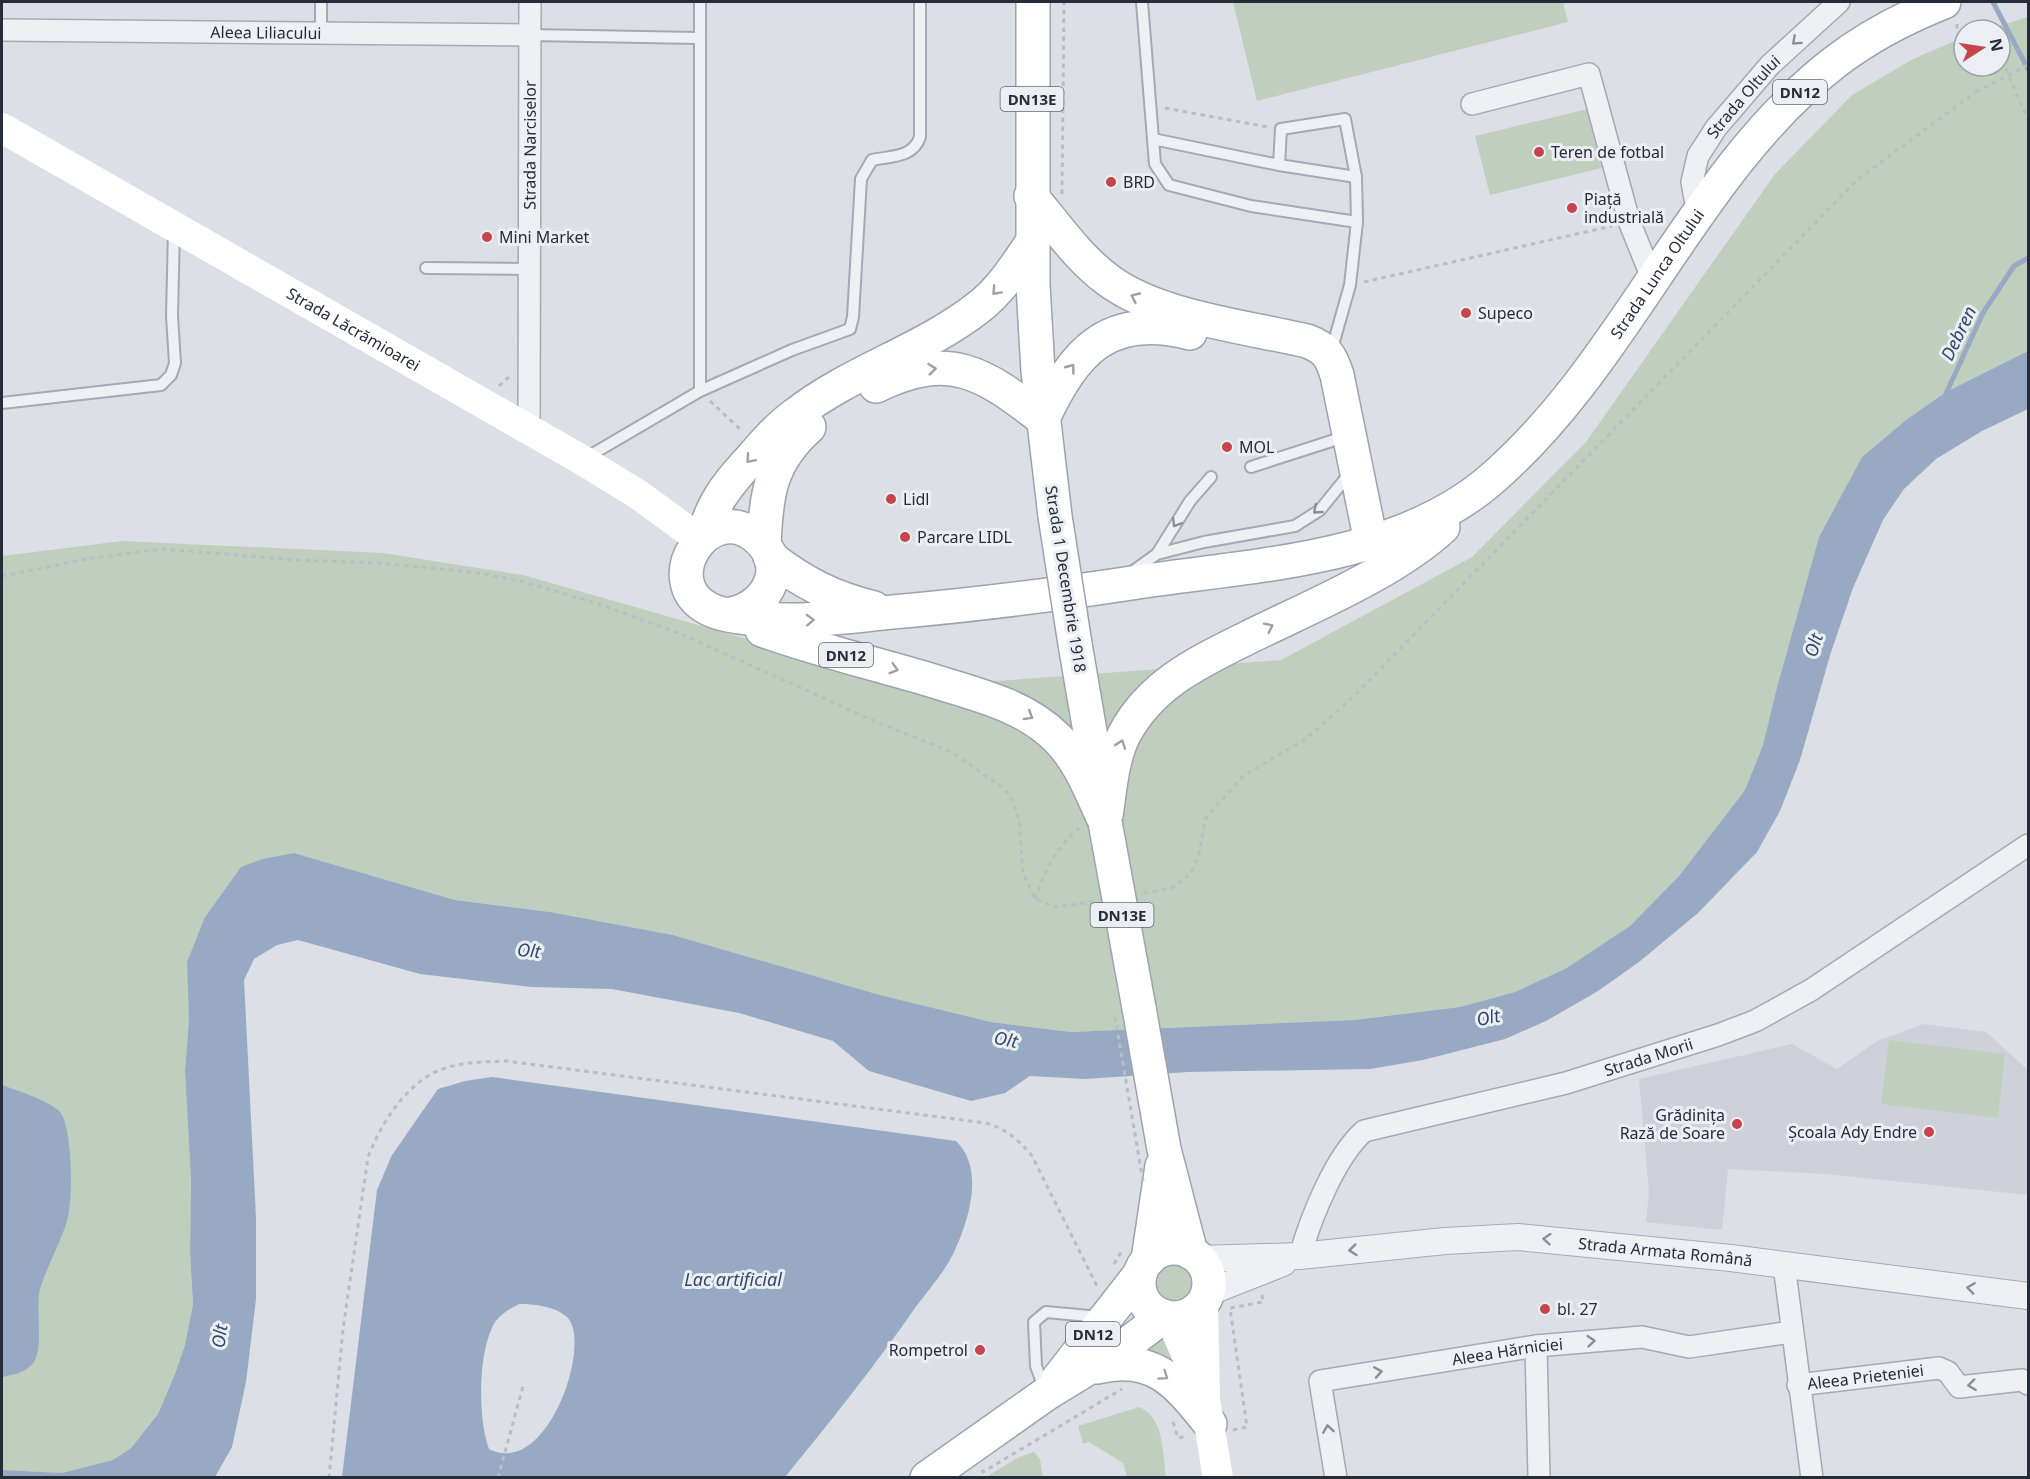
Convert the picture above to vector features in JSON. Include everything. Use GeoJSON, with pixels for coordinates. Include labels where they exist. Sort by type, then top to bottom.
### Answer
{"type":"FeatureCollection","features":[{"type":"Feature","properties":{"kind":"main road","name":"Strada 1 Decembrie 1918"},"geometry":{"type":"LineString","coordinates":[[1033,2],[1031,244],[1043,419],[1075,644],[1093,824],[1155,1093],[1164,1149],[1195,1256]]}},
{"type":"Feature","properties":{"kind":"main road","name":"Strada Lunca Oltului"},"geometry":{"type":"LineString","coordinates":[[1371,542],[1445,512],[1486,483],[1530,442],[1573,391],[1654,283],[1698,216],[1757,137],[1798,94],[1860,44],[1922,6]]}},
{"type":"Feature","properties":{"kind":"main road","name":"Strada Lăcrămioarei"},"geometry":{"type":"LineString","coordinates":[[2,128],[582,460],[702,538]]}},
{"type":"Feature","properties":{"kind":"main road"},"geometry":{"type":"LineString","coordinates":[[1031,196],[1092,266],[1129,294],[1175,310],[1308,340],[1321,346],[1330,355],[1342,396],[1371,542]]}},
{"type":"Feature","properties":{"kind":"main road"},"geometry":{"type":"LineString","coordinates":[[1031,244],[1006,281],[980,307],[940,333],[806,406],[760,448],[716,501],[702,538],[687,562],[686,575],[697,599],[725,613],[756,605],[765,595],[772,577],[767,551],[768,495],[773,477],[785,452],[812,424],[886,381],[936,368],[966,371],[999,387],[1043,419],[1060,383],[1079,357],[1112,332],[1132,327],[1174,328],[1290,358],[1319,371],[1342,396]]}},
{"type":"Feature","properties":{"kind":"main road"},"geometry":{"type":"LineString","coordinates":[[1359,481],[1392,511],[1409,514],[1445,512]]}},
{"type":"Feature","properties":{"kind":"main road"},"geometry":{"type":"LineString","coordinates":[[1093,824],[1123,735],[1155,692],[1198,662],[1400,560],[1440,530],[1486,483]]}},
{"type":"Feature","properties":{"kind":"main road"},"geometry":{"type":"LineString","coordinates":[[702,538],[729,528],[754,535],[767,551]]}},
{"type":"Feature","properties":{"kind":"main road","name":"DN12"},"geometry":{"type":"LineString","coordinates":[[725,613],[800,620],[1004,602],[1308,557],[1371,542]]}},
{"type":"Feature","properties":{"kind":"main road","name":"DN12"},"geometry":{"type":"LineString","coordinates":[[767,551],[797,578],[825,593],[875,608],[905,611]]}},
{"type":"Feature","properties":{"kind":"main road","name":"DN12"},"geometry":{"type":"LineString","coordinates":[[725,613],[774,635],[946,685],[1021,711],[1043,725],[1060,740],[1085,780],[1093,824]]}},
{"type":"Feature","properties":{"kind":"main road","name":"Strada 1 Decembrie 1918"},"geometry":{"type":"LineString","coordinates":[[1131,1261],[1164,1149]]}},
{"type":"Feature","properties":{"kind":"main road","name":"DN12"},"geometry":{"type":"LineString","coordinates":[[1046,1394],[1106,1317],[1131,1261],[1168,1249],[1180,1249],[1195,1256]]}},
{"type":"Feature","properties":{"kind":"main road"},"geometry":{"type":"LineString","coordinates":[[1195,1256],[1208,1275],[1205,1298],[1208,1419],[1218,1478]]}},
{"type":"Feature","properties":{"kind":"main road"},"geometry":{"type":"LineString","coordinates":[[1131,1261],[1141,1295],[1155,1312],[1167,1317],[1208,1419]]}},
{"type":"Feature","properties":{"kind":"main road","name":"DN12"},"geometry":{"type":"LineString","coordinates":[[927,1478],[1046,1394],[1089,1369],[1167,1317],[1189,1314],[1205,1298]]}},
{"type":"Feature","properties":{"kind":"main road","name":"DN12"},"geometry":{"type":"LineString","coordinates":[[1089,1369],[1116,1362],[1137,1362],[1160,1372],[1182,1389],[1208,1419]]}},
{"type":"Feature","properties":{"kind":"street","name":"Strada Narciselor"},"geometry":{"type":"LineString","coordinates":[[529,431],[530,2]]}},
{"type":"Feature","properties":{"kind":"street","name":"Strada Oltului"},"geometry":{"type":"LineString","coordinates":[[1698,216],[1692,182],[1698,156],[1716,128],[1770,65],[1839,2]]}},
{"type":"Feature","properties":{"kind":"street","name":"Aleea Liliacului"},"geometry":{"type":"LineString","coordinates":[[2,30],[530,35]]}},
{"type":"Feature","properties":{"kind":"street"},"geometry":{"type":"LineString","coordinates":[[1473,104],[1589,74],[1629,221],[1654,283]]}},
{"type":"Feature","properties":{"kind":"street","name":"Strada Morii"},"geometry":{"type":"LineString","coordinates":[[1300,1256],[1320,1202],[1344,1154],[1364,1131],[1551,1087],[1718,1035],[1755,1021],[1811,990],[2028,845]]}},
{"type":"Feature","properties":{"kind":"street","name":"Strada Armata Română"},"geometry":{"type":"LineString","coordinates":[[1195,1256],[1300,1256],[1445,1241],[1518,1237],[1784,1265],[2028,1296]]}},
{"type":"Feature","properties":{"kind":"street","name":"Strada Armata Română"},"geometry":{"type":"LineString","coordinates":[[1205,1298],[1300,1256]]}},
{"type":"Feature","properties":{"kind":"street"},"geometry":{"type":"LineString","coordinates":[[1784,1265],[1812,1478]]}},
{"type":"Feature","properties":{"kind":"street","name":"Aleea Hărniciei"},"geometry":{"type":"LineString","coordinates":[[1336,1478],[1320,1381],[1536,1346],[1642,1337],[1689,1347],[1791,1332]]}},
{"type":"Feature","properties":{"kind":"street"},"geometry":{"type":"LineString","coordinates":[[1536,1346],[1539,1478]]}},
{"type":"Feature","properties":{"kind":"street","name":"Aleea Prieteniei"},"geometry":{"type":"LineString","coordinates":[[1798,1385],[1939,1368],[1948,1372],[1959,1387],[2022,1380],[2028,1384]]}},
{"type":"Feature","properties":{"kind":"lane"},"geometry":{"type":"LineString","coordinates":[[321,2],[321,33]]}},
{"type":"Feature","properties":{"kind":"lane"},"geometry":{"type":"LineString","coordinates":[[700,2],[700,391]]}},
{"type":"Feature","properties":{"kind":"lane"},"geometry":{"type":"LineString","coordinates":[[582,460],[700,391],[792,350],[850,329],[853,317],[861,179],[872,160],[908,153],[916,148],[920,137],[920,2]]}},
{"type":"Feature","properties":{"kind":"lane"},"geometry":{"type":"LineString","coordinates":[[1142,2],[1155,164],[1169,185],[1251,206],[1357,222]]}},
{"type":"Feature","properties":{"kind":"lane"},"geometry":{"type":"LineString","coordinates":[[530,35],[699,38]]}},
{"type":"Feature","properties":{"kind":"lane"},"geometry":{"type":"LineString","coordinates":[[1279,165],[1281,129],[1345,119],[1356,177],[1357,222],[1350,285],[1330,355]]}},
{"type":"Feature","properties":{"kind":"lane"},"geometry":{"type":"LineString","coordinates":[[1153,140],[1279,165],[1356,177]]}},
{"type":"Feature","properties":{"kind":"lane"},"geometry":{"type":"LineString","coordinates":[[2,403],[161,385],[171,375],[175,363],[172,316],[174,228]]}},
{"type":"Feature","properties":{"kind":"lane"},"geometry":{"type":"LineString","coordinates":[[426,268],[530,269]]}},
{"type":"Feature","properties":{"kind":"lane"},"geometry":{"type":"LineString","coordinates":[[1251,467],[1350,435]]}},
{"type":"Feature","properties":{"kind":"lane"},"geometry":{"type":"LineString","coordinates":[[1157,554],[1190,501],[1211,477]]}},
{"type":"Feature","properties":{"kind":"lane"},"geometry":{"type":"LineString","coordinates":[[1112,586],[1157,554],[1204,542],[1294,526],[1359,481]]}},
{"type":"Feature","properties":{"kind":"lane"},"geometry":{"type":"LineString","coordinates":[[1046,1394],[1036,1366],[1034,1322],[1046,1312],[1106,1317]]}},
{"type":"Feature","properties":{"kind":"path"},"geometry":{"type":"LineString","coordinates":[[1062,232],[1064,2]]}},
{"type":"Feature","properties":{"kind":"path"},"geometry":{"type":"LineString","coordinates":[[1140,894],[1172,888],[1190,874],[1199,855],[1205,819],[1243,776],[1306,738],[1353,697],[1857,180],[1976,92],[2028,65]]}},
{"type":"Feature","properties":{"kind":"path"},"geometry":{"type":"LineString","coordinates":[[2010,78],[2028,122]]}},
{"type":"Feature","properties":{"kind":"path"},"geometry":{"type":"LineString","coordinates":[[1150,105],[1281,129]]}},
{"type":"Feature","properties":{"kind":"path"},"geometry":{"type":"LineString","coordinates":[[1350,285],[1572,236],[1629,221]]}},
{"type":"Feature","properties":{"kind":"path"},"geometry":{"type":"LineString","coordinates":[[700,391],[760,448]]}},
{"type":"Feature","properties":{"kind":"path"},"geometry":{"type":"LineString","coordinates":[[2,576],[92,558],[163,549],[295,560],[380,563],[479,573],[521,581],[602,605],[733,656],[959,758],[1004,789],[1013,801],[1019,820],[1023,873],[1035,899],[1056,907],[1098,901]]}},
{"type":"Feature","properties":{"kind":"path"},"geometry":{"type":"LineString","coordinates":[[1035,899],[1045,870],[1060,844],[1093,824]]}},
{"type":"Feature","properties":{"kind":"path"},"geometry":{"type":"LineString","coordinates":[[329,1478],[343,1329],[368,1157],[378,1132],[417,1084],[434,1073],[458,1065],[506,1061],[986,1123],[1001,1128],[1018,1139],[1032,1156],[1099,1290],[1104,1280]]}},
{"type":"Feature","properties":{"kind":"path"},"geometry":{"type":"LineString","coordinates":[[1142,1191],[1143,1181]]}},
{"type":"Feature","properties":{"kind":"path"},"geometry":{"type":"LineString","coordinates":[[1172,1418],[1178,1438],[1208,1419],[1247,1427],[1230,1308],[1263,1302],[1259,1273]]}},
{"type":"Feature","properties":{"kind":"path"},"geometry":{"type":"LineString","coordinates":[[498,1478],[523,1386]]}},
{"type":"Feature","properties":{"kind":"path"},"geometry":{"type":"LineString","coordinates":[[966,1450],[983,1472],[1123,1389]]}},
{"type":"Feature","properties":{"kind":"shaded area"},"geometry":{"type":"Polygon","coordinates":[[[1924,1024],[1986,1032],[2028,1070],[2028,1195],[1826,1174],[1728,1169],[1722,1230],[1646,1222],[1649,1192],[1639,1079],[1792,1044],[1837,1069],[1877,1041],[1924,1024]]]}},
{"type":"Feature","properties":{"kind":"green space"},"geometry":{"type":"Polygon","coordinates":[[[1233,2],[1563,2],[1568,22],[1257,101],[1233,2]]]}},
{"type":"Feature","properties":{"kind":"green space"},"geometry":{"type":"Polygon","coordinates":[[[2028,17],[2028,351],[1946,392],[1906,420],[1862,457],[1819,537],[1763,745],[1745,790],[1679,876],[1630,926],[1565,969],[1515,992],[1460,1007],[1354,1020],[1071,1032],[991,1022],[880,995],[673,935],[550,912],[455,900],[294,853],[262,859],[241,867],[205,917],[189,1018],[185,1071],[191,1181],[190,1252],[193,1304],[185,1345],[158,1414],[131,1448],[113,1460],[62,1473],[2,1470],[2,556],[122,541],[383,553],[523,575],[916,687],[1281,660],[1472,557],[1586,442],[1775,174],[1852,95],[1913,59],[1952,42],[1952,78],[2012,78],[2012,22],[2028,17]]]}},
{"type":"Feature","properties":{"kind":"green space","name":"Teren de fotbal"},"geometry":{"type":"Polygon","coordinates":[[[1588,109],[1602,168],[1490,195],[1475,136],[1588,109]]]}},
{"type":"Feature","properties":{"kind":"green space"},"geometry":{"type":"Polygon","coordinates":[[[1889,1040],[2005,1054],[1998,1118],[1881,1104],[1889,1040]]]}},
{"type":"Feature","properties":{"kind":"green space"},"geometry":{"type":"Polygon","coordinates":[[[1174,1265],[1187,1271],[1193,1284],[1187,1297],[1174,1303],[1161,1297],[1155,1284],[1161,1271],[1174,1265]]]}},
{"type":"Feature","properties":{"kind":"green space"},"geometry":{"type":"Polygon","coordinates":[[[1169,1336],[1180,1372],[1132,1354],[1169,1336]]]}},
{"type":"Feature","properties":{"kind":"green space"},"geometry":{"type":"Polygon","coordinates":[[[1139,1407],[1147,1412],[1158,1427],[1166,1477],[1127,1477],[1123,1463],[1089,1442],[1083,1444],[1078,1426],[1139,1407]]]}},
{"type":"Feature","properties":{"kind":"green space"},"geometry":{"type":"Polygon","coordinates":[[[1034,1452],[1040,1459],[1043,1477],[986,1477],[1019,1457],[1034,1452]]]}},
{"type":"Feature","properties":{"kind":"water","name":"Olt"},"geometry":{"type":"Polygon","coordinates":[[[2028,351],[2028,409],[1982,431],[1936,459],[1904,489],[1883,520],[1853,588],[1831,652],[1800,760],[1780,811],[1757,852],[1698,913],[1639,962],[1598,991],[1546,1021],[1505,1039],[1423,1060],[1370,1069],[1188,1072],[1085,1079],[1030,1076],[1005,1093],[971,1101],[869,1071],[833,1041],[739,1013],[612,989],[531,987],[420,974],[298,940],[277,945],[254,959],[244,980],[256,1218],[256,1299],[246,1382],[232,1447],[215,1477],[2,1478],[2,1470],[62,1473],[113,1460],[131,1448],[158,1414],[175,1374],[185,1345],[193,1304],[190,1252],[191,1181],[185,1071],[189,1018],[187,962],[205,917],[241,867],[262,859],[294,853],[455,900],[550,912],[673,935],[880,995],[991,1022],[1071,1032],[1354,1020],[1460,1007],[1515,992],[1565,969],[1630,926],[1679,876],[1745,790],[1763,745],[1819,537],[1862,457],[1906,420],[1946,392],[2028,351]]]}},
{"type":"Feature","properties":{"kind":"water","name":"Lac artificial"},"geometry":{"type":"Polygon","coordinates":[[[492,1077],[956,1141],[965,1152],[972,1180],[972,1195],[965,1225],[954,1252],[941,1274],[868,1373],[785,1477],[342,1477],[377,1190],[392,1155],[438,1089],[465,1081],[492,1077]],[[519,1304],[507,1311],[494,1324],[487,1340],[482,1371],[481,1406],[489,1449],[510,1453],[530,1444],[546,1427],[560,1403],[574,1352],[574,1331],[567,1317],[550,1308],[519,1304]]]}},
{"type":"Feature","properties":{"kind":"water"},"geometry":{"type":"Polygon","coordinates":[[[2,1085],[41,1100],[60,1112],[70,1148],[71,1182],[67,1221],[40,1289],[37,1355],[27,1369],[2,1377],[2,1085]]]}},
{"type":"Feature","properties":{"kind":"waterway","name":"Debren"},"geometry":{"type":"LineString","coordinates":[[1993,2],[2028,69]]}},
{"type":"Feature","properties":{"kind":"waterway","name":"Debren"},"geometry":{"type":"LineString","coordinates":[[1944,398],[1983,313],[2014,266],[2028,258]]}},
{"type":"Feature","properties":{"kind":"place","name":"Teren de fotbal"},"geometry":{"type":"Point","coordinates":[1539,152]}},
{"type":"Feature","properties":{"kind":"place","name":"BRD"},"geometry":{"type":"Point","coordinates":[1111,182]}},
{"type":"Feature","properties":{"kind":"place","name":"Piață industrială"},"geometry":{"type":"Point","coordinates":[1572,208]}},
{"type":"Feature","properties":{"kind":"place","name":"Mini Market"},"geometry":{"type":"Point","coordinates":[487,237]}},
{"type":"Feature","properties":{"kind":"place","name":"Supeco"},"geometry":{"type":"Point","coordinates":[1466,313]}},
{"type":"Feature","properties":{"kind":"place","name":"MOL"},"geometry":{"type":"Point","coordinates":[1227,447]}},
{"type":"Feature","properties":{"kind":"place","name":"Lidl"},"geometry":{"type":"Point","coordinates":[891,499]}},
{"type":"Feature","properties":{"kind":"place","name":"Parcare LIDL"},"geometry":{"type":"Point","coordinates":[905,537]}},
{"type":"Feature","properties":{"kind":"place","name":"Grădinița Rază de Soare"},"geometry":{"type":"Point","coordinates":[1737,1124]}},
{"type":"Feature","properties":{"kind":"place","name":"Școala Ady Endre"},"geometry":{"type":"Point","coordinates":[1929,1132]}},
{"type":"Feature","properties":{"kind":"place","name":"bl. 27"},"geometry":{"type":"Point","coordinates":[1545,1309]}},
{"type":"Feature","properties":{"kind":"place","name":"Rompetrol"},"geometry":{"type":"Point","coordinates":[980,1350]}}]}
